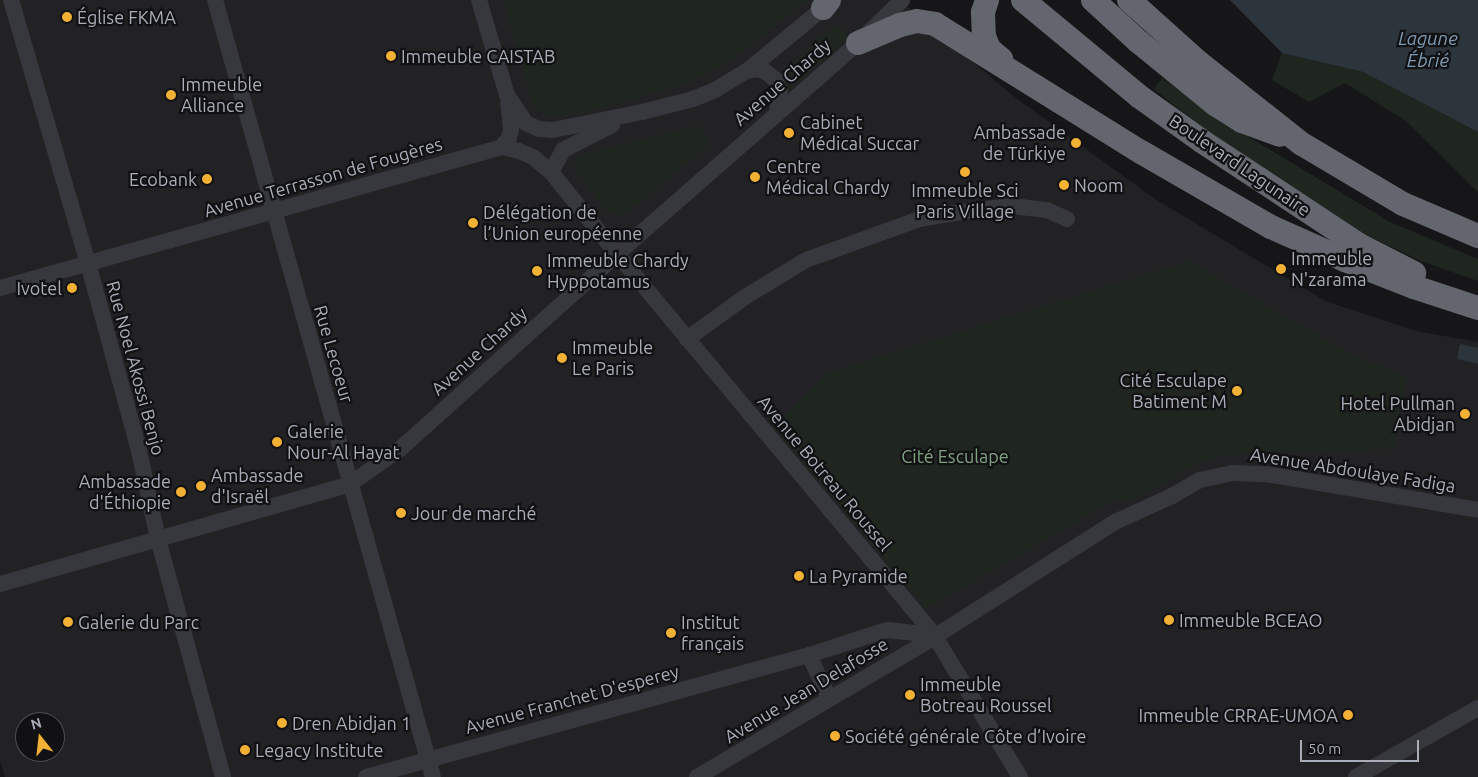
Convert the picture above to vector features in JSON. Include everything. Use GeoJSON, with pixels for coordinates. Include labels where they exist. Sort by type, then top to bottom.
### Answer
{"type":"FeatureCollection","features":[{"type":"Feature","properties":{"kind":"highway"},"geometry":{"type":"LineString","coordinates":[[987,0],[983,24],[989,49],[1020,75]]}},
{"type":"Feature","properties":{"kind":"highway","name":"Boulevard Lagunaire"},"geometry":{"type":"LineString","coordinates":[[1023,0],[1140,97],[1359,245],[1416,274],[1478,296]]}},
{"type":"Feature","properties":{"kind":"highway"},"geometry":{"type":"LineString","coordinates":[[1094,0],[1139,42],[1214,104],[1242,121],[1302,144]]}},
{"type":"Feature","properties":{"kind":"highway"},"geometry":{"type":"LineString","coordinates":[[1129,0],[1198,62],[1302,144],[1403,204],[1478,236]]}},
{"type":"Feature","properties":{"kind":"highway"},"geometry":{"type":"LineString","coordinates":[[858,43],[900,25],[918,21],[935,24],[1142,152],[1271,227],[1344,260],[1405,284],[1478,308]]}},
{"type":"Feature","properties":{"kind":"street","name":"Rue Noel Akossi Benjo"},"geometry":{"type":"LineString","coordinates":[[11,0],[88,263],[139,452],[158,539],[223,777]]}},
{"type":"Feature","properties":{"kind":"street","name":"Rue Lecoeur"},"geometry":{"type":"LineString","coordinates":[[215,0],[273,213],[433,777]]}},
{"type":"Feature","properties":{"kind":"street"},"geometry":{"type":"LineString","coordinates":[[479,0],[507,95],[511,129],[509,138],[502,147],[519,150],[533,157],[551,172],[616,254]]}},
{"type":"Feature","properties":{"kind":"street","name":"Avenue Chardy"},"geometry":{"type":"LineString","coordinates":[[0,584],[350,484],[400,449],[616,254],[858,43],[902,0]]}},
{"type":"Feature","properties":{"kind":"street"},"geometry":{"type":"LineString","coordinates":[[507,95],[526,123],[539,129],[553,130],[642,112],[693,99],[715,90],[747,71],[829,3]]}},
{"type":"Feature","properties":{"kind":"street"},"geometry":{"type":"LineString","coordinates":[[747,71],[757,69],[766,72],[776,80],[780,93],[778,112]]}},
{"type":"Feature","properties":{"kind":"street"},"geometry":{"type":"LineString","coordinates":[[551,172],[563,150],[577,141],[642,112]]}},
{"type":"Feature","properties":{"kind":"street","name":"Avenue Terrasson de Fougères"},"geometry":{"type":"LineString","coordinates":[[0,288],[273,213],[502,147]]}},
{"type":"Feature","properties":{"kind":"street"},"geometry":{"type":"LineString","coordinates":[[687,339],[745,297],[806,260],[920,219],[1013,206],[1047,210],[1066,219]]}},
{"type":"Feature","properties":{"kind":"street","name":"Avenue Botreau Roussel"},"geometry":{"type":"LineString","coordinates":[[616,254],[934,635],[1020,777]]}},
{"type":"Feature","properties":{"kind":"street","name":"Avenue Abdoulaye Fadiga"},"geometry":{"type":"LineString","coordinates":[[934,635],[1115,522],[1172,496],[1200,480],[1232,473],[1266,474],[1478,510]]}},
{"type":"Feature","properties":{"kind":"street","name":"Avenue Franchet D'esperey"},"geometry":{"type":"LineString","coordinates":[[366,777],[809,655],[887,630],[934,635]]}},
{"type":"Feature","properties":{"kind":"street","name":"Avenue Jean Delafosse"},"geometry":{"type":"LineString","coordinates":[[697,777],[934,635]]}},
{"type":"Feature","properties":{"kind":"street"},"geometry":{"type":"LineString","coordinates":[[809,655],[829,698]]}},
{"type":"Feature","properties":{"kind":"street"},"geometry":{"type":"LineString","coordinates":[[1356,777],[1478,708]]}},
{"type":"Feature","properties":{"kind":"shaded area"},"geometry":{"type":"Polygon","coordinates":[[[0,0],[900,0],[1012,95],[1155,199],[1325,301],[1416,331],[1478,342],[1478,777],[5,777],[0,760],[0,0]]]}},
{"type":"Feature","properties":{"kind":"green space"},"geometry":{"type":"Polygon","coordinates":[[[503,0],[807,0],[729,62],[692,82],[583,113],[549,116],[538,111],[532,103],[503,0]]]}},
{"type":"Feature","properties":{"kind":"green space"},"geometry":{"type":"Polygon","coordinates":[[[836,24],[849,38],[789,90],[777,75],[836,24]]]}},
{"type":"Feature","properties":{"kind":"green space"},"geometry":{"type":"Polygon","coordinates":[[[1282,53],[1363,72],[1478,132],[1478,192],[1406,121],[1345,83],[1309,102],[1272,80],[1282,53]]]}},
{"type":"Feature","properties":{"kind":"green space"},"geometry":{"type":"Polygon","coordinates":[[[1162,78],[1219,119],[1390,222],[1478,259],[1478,281],[1421,261],[1362,233],[1209,133],[1154,89],[1162,78]]]}},
{"type":"Feature","properties":{"kind":"green space"},"geometry":{"type":"Polygon","coordinates":[[[699,125],[709,145],[626,214],[607,213],[574,167],[575,161],[581,155],[699,125]]]}},
{"type":"Feature","properties":{"kind":"green space","name":"Cité Esculape"},"geometry":{"type":"Polygon","coordinates":[[[1189,261],[1350,353],[1407,377],[1393,449],[1241,454],[1216,457],[1192,467],[1129,502],[1116,499],[926,609],[773,428],[829,372],[1189,261]]]}},
{"type":"Feature","properties":{"kind":"water","name":"Lagune Ébrié"},"geometry":{"type":"Polygon","coordinates":[[[1230,0],[1478,0],[1478,132],[1363,72],[1282,53],[1230,0]]]}},
{"type":"Feature","properties":{"kind":"water"},"geometry":{"type":"Polygon","coordinates":[[[1460,344],[1478,348],[1478,364],[1457,359],[1460,344]]]}},
{"type":"Feature","properties":{"kind":"place","name":"Église FKMA"},"geometry":{"type":"Point","coordinates":[67,17]}},
{"type":"Feature","properties":{"kind":"place","name":"Immeuble CAISTAB"},"geometry":{"type":"Point","coordinates":[391,56]}},
{"type":"Feature","properties":{"kind":"place","name":"Immeuble Alliance"},"geometry":{"type":"Point","coordinates":[171,95]}},
{"type":"Feature","properties":{"kind":"place","name":"Cabinet Médical Succar"},"geometry":{"type":"Point","coordinates":[789,133]}},
{"type":"Feature","properties":{"kind":"place","name":"Ambassade de Türkiye"},"geometry":{"type":"Point","coordinates":[1076,143]}},
{"type":"Feature","properties":{"kind":"place","name":"Immeuble Sci Paris Village"},"geometry":{"type":"Point","coordinates":[965,172]}},
{"type":"Feature","properties":{"kind":"place","name":"Centre Médical Chardy"},"geometry":{"type":"Point","coordinates":[755,177]}},
{"type":"Feature","properties":{"kind":"place","name":"Ecobank"},"geometry":{"type":"Point","coordinates":[207,179]}},
{"type":"Feature","properties":{"kind":"place","name":"Noom"},"geometry":{"type":"Point","coordinates":[1064,185]}},
{"type":"Feature","properties":{"kind":"place","name":"Délégation de l’Union européenne"},"geometry":{"type":"Point","coordinates":[473,223]}},
{"type":"Feature","properties":{"kind":"place","name":"Immeuble N'zarama"},"geometry":{"type":"Point","coordinates":[1281,269]}},
{"type":"Feature","properties":{"kind":"place","name":"Immeuble Chardy Hyppotamus"},"geometry":{"type":"Point","coordinates":[537,271]}},
{"type":"Feature","properties":{"kind":"place","name":"Ivotel"},"geometry":{"type":"Point","coordinates":[72,288]}},
{"type":"Feature","properties":{"kind":"place","name":"Immeuble Le Paris"},"geometry":{"type":"Point","coordinates":[562,358]}},
{"type":"Feature","properties":{"kind":"place","name":"Cité Esculape Batiment M"},"geometry":{"type":"Point","coordinates":[1237,391]}},
{"type":"Feature","properties":{"kind":"place","name":"Hotel Pullman Abidjan"},"geometry":{"type":"Point","coordinates":[1465,414]}},
{"type":"Feature","properties":{"kind":"place","name":"Galerie Nour-Al Hayat"},"geometry":{"type":"Point","coordinates":[277,442]}},
{"type":"Feature","properties":{"kind":"place","name":"Ambassade d'Israël"},"geometry":{"type":"Point","coordinates":[201,486]}},
{"type":"Feature","properties":{"kind":"place","name":"Ambassade d'Éthiopie"},"geometry":{"type":"Point","coordinates":[181,492]}},
{"type":"Feature","properties":{"kind":"place","name":"Jour de marché"},"geometry":{"type":"Point","coordinates":[401,513]}},
{"type":"Feature","properties":{"kind":"place","name":"La Pyramide"},"geometry":{"type":"Point","coordinates":[799,576]}},
{"type":"Feature","properties":{"kind":"place","name":"Immeuble BCEAO"},"geometry":{"type":"Point","coordinates":[1169,620]}},
{"type":"Feature","properties":{"kind":"place","name":"Galerie du Parc"},"geometry":{"type":"Point","coordinates":[68,622]}},
{"type":"Feature","properties":{"kind":"place","name":"Institut français"},"geometry":{"type":"Point","coordinates":[671,633]}},
{"type":"Feature","properties":{"kind":"place","name":"Immeuble Botreau Roussel"},"geometry":{"type":"Point","coordinates":[910,695]}},
{"type":"Feature","properties":{"kind":"place","name":"Immeuble CRRAE-UMOA"},"geometry":{"type":"Point","coordinates":[1348,715]}},
{"type":"Feature","properties":{"kind":"place","name":"Dren Abidjan 1"},"geometry":{"type":"Point","coordinates":[282,723]}},
{"type":"Feature","properties":{"kind":"place","name":"Société générale Côte d’Ivoire"},"geometry":{"type":"Point","coordinates":[835,736]}},
{"type":"Feature","properties":{"kind":"place","name":"Legacy Institute"},"geometry":{"type":"Point","coordinates":[245,750]}}]}
